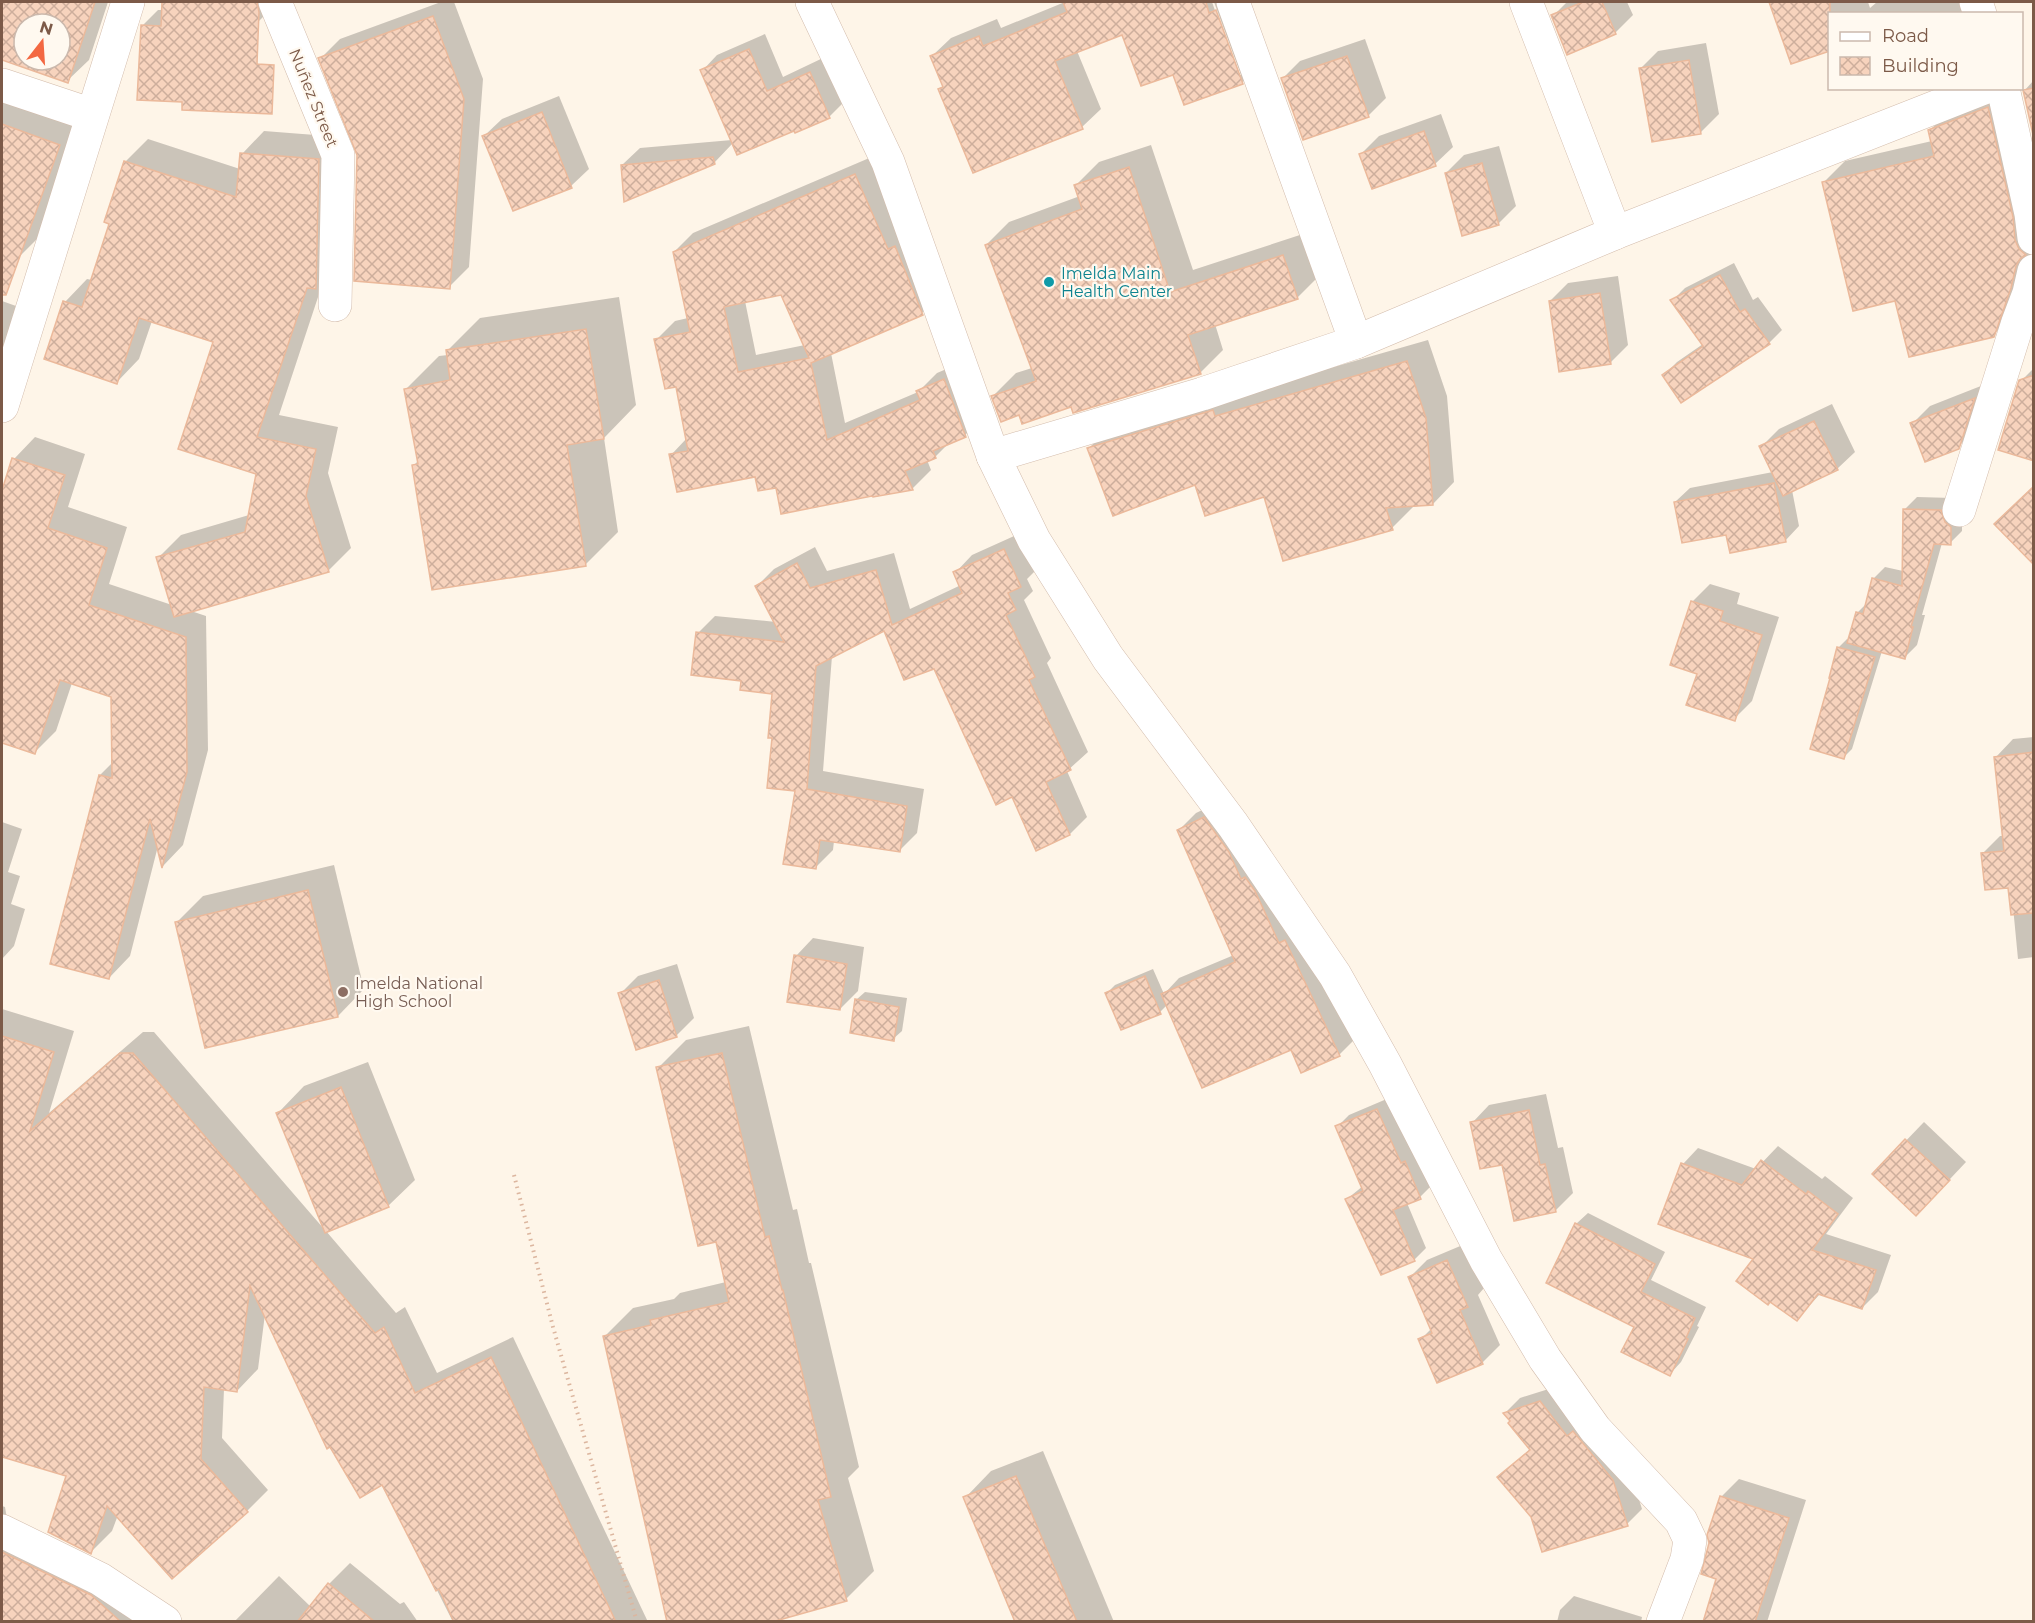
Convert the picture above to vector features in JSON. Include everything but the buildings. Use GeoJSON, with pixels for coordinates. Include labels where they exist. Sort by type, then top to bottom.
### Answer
{"type":"FeatureCollection","features":[{"type":"Feature","properties":{"kind":"street"},"geometry":{"type":"LineString","coordinates":[[2,406],[128,2]]}},
{"type":"Feature","properties":{"kind":"street","name":"Nuñez Street"},"geometry":{"type":"LineString","coordinates":[[275,2],[338,156],[335,305]]}},
{"type":"Feature","properties":{"kind":"street"},"geometry":{"type":"LineString","coordinates":[[812,2],[888,162],[993,456],[1034,540],[1108,658],[1233,825],[1335,975],[1385,1065],[1486,1260],[1545,1359],[1595,1429],[1681,1521],[1690,1540],[1687,1559],[1663,1622]]}},
{"type":"Feature","properties":{"kind":"street"},"geometry":{"type":"LineString","coordinates":[[1233,2],[1356,342]]}},
{"type":"Feature","properties":{"kind":"street"},"geometry":{"type":"LineString","coordinates":[[1526,2],[1616,233]]}},
{"type":"Feature","properties":{"kind":"street"},"geometry":{"type":"LineString","coordinates":[[2,85],[92,115]]}},
{"type":"Feature","properties":{"kind":"street"},"geometry":{"type":"LineString","coordinates":[[993,456],[1202,394],[1356,342],[1616,233],[1979,90]]}},
{"type":"Feature","properties":{"kind":"street"},"geometry":{"type":"LineString","coordinates":[[2003,90],[2031,214],[2034,238]]}},
{"type":"Feature","properties":{"kind":"street"},"geometry":{"type":"LineString","coordinates":[[1959,510],[2034,271]]}},
{"type":"Feature","properties":{"kind":"street"},"geometry":{"type":"LineString","coordinates":[[2,1531],[100,1579],[165,1622]]}},
{"type":"Feature","properties":{"kind":"path"},"geometry":{"type":"LineString","coordinates":[[514,1175],[553,1327],[637,1622]]}},
{"type":"Feature","properties":{"kind":"place","name":"Imelda Main Health Center"},"geometry":{"type":"Point","coordinates":[1049,282]}},
{"type":"Feature","properties":{"kind":"place","name":"Imelda National High School"},"geometry":{"type":"Point","coordinates":[343,992]}}]}
